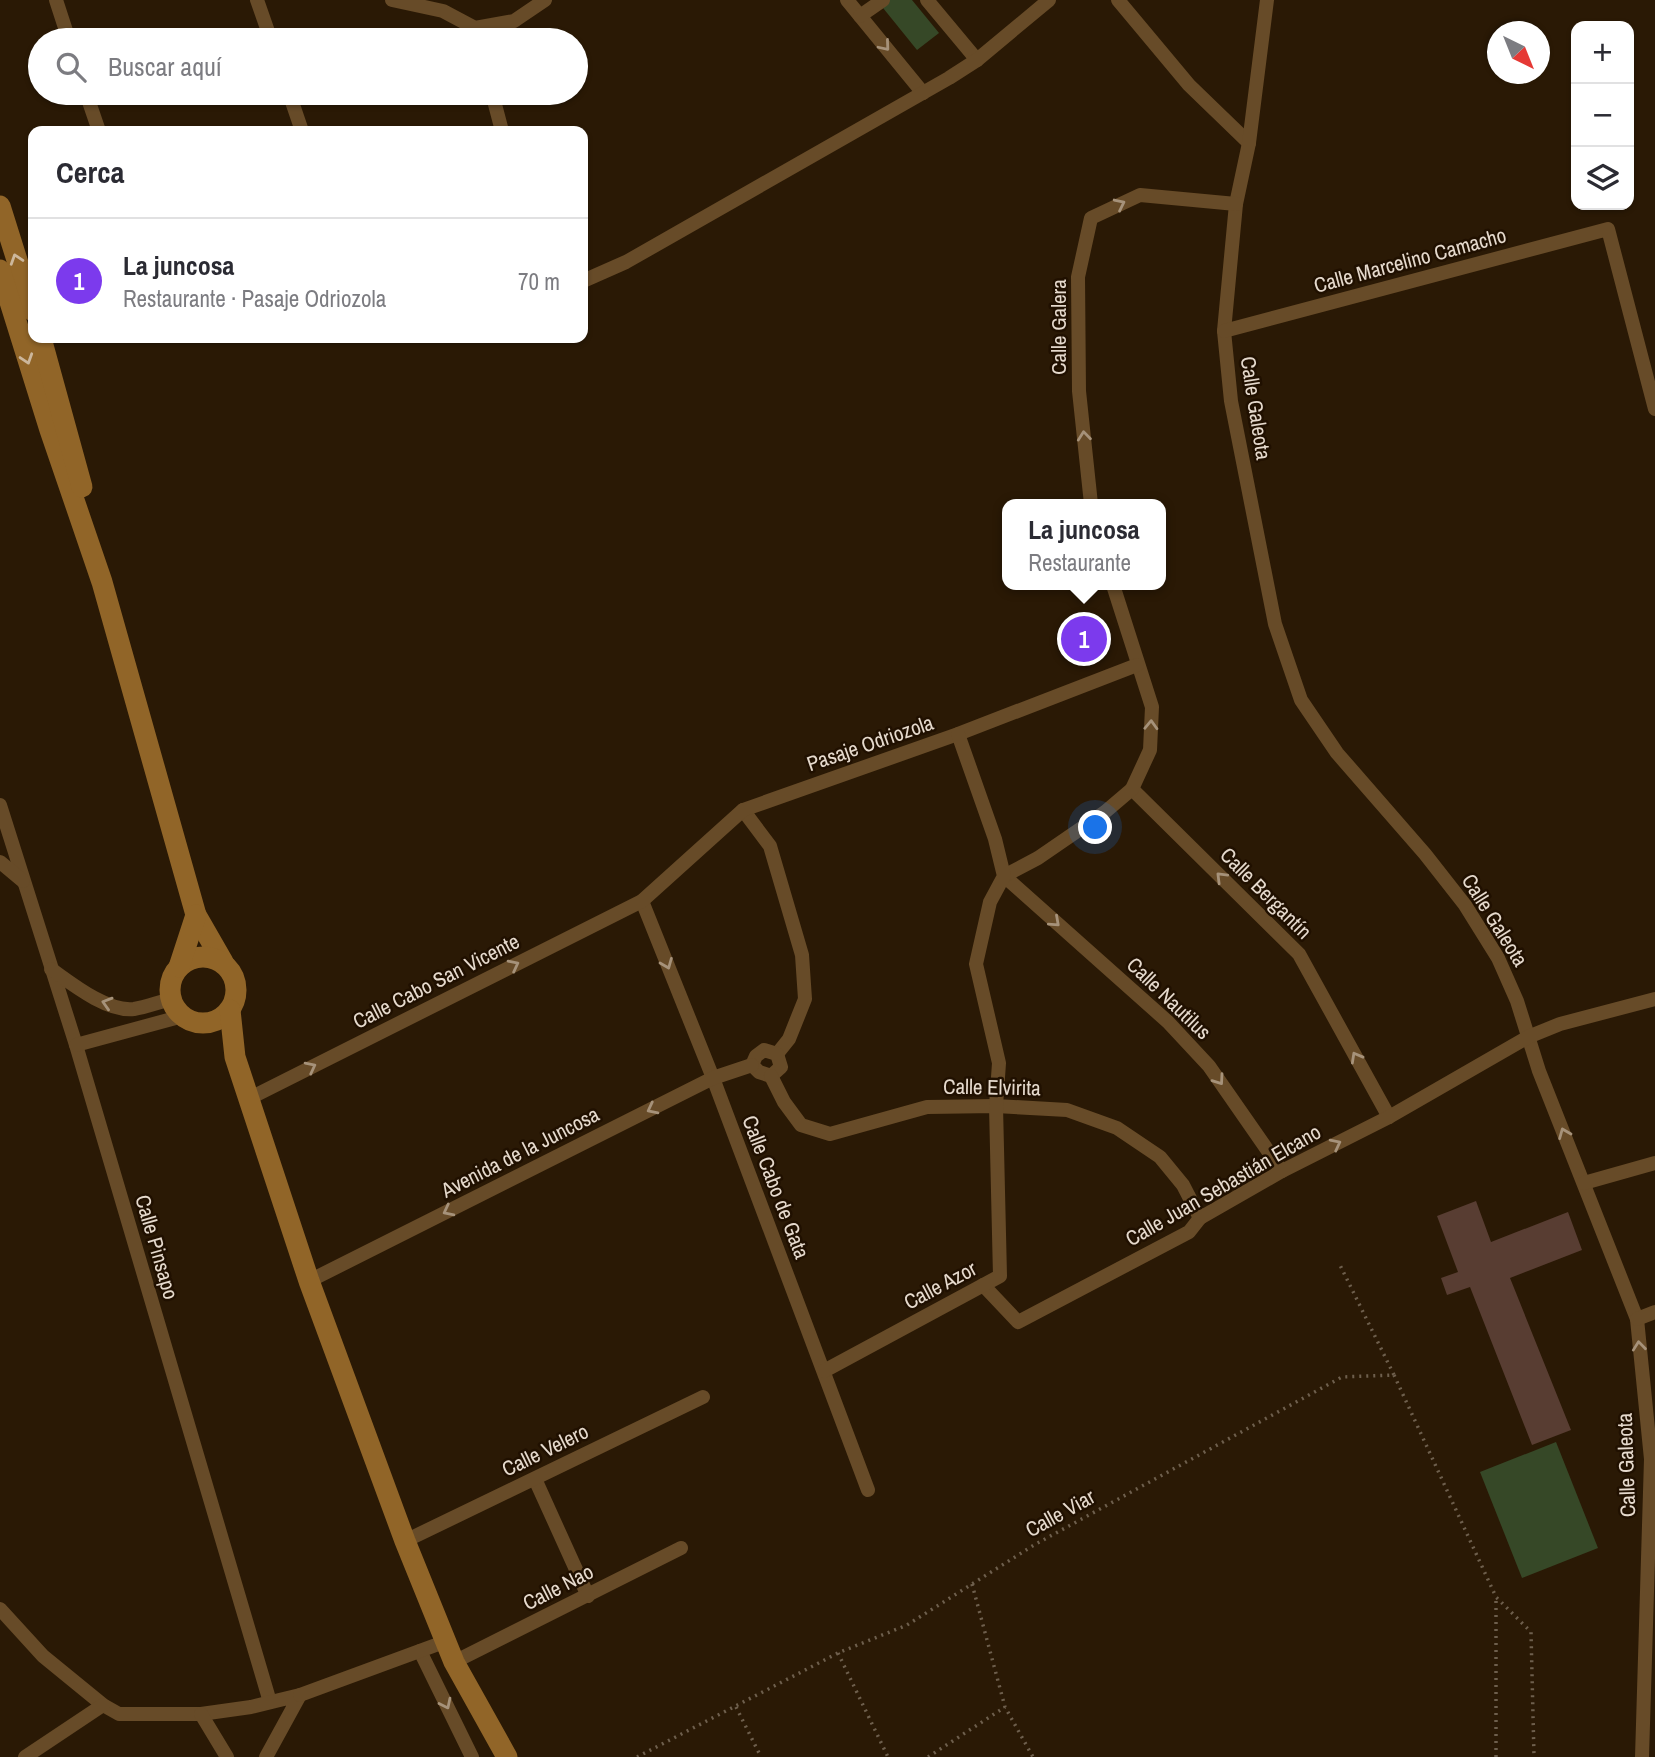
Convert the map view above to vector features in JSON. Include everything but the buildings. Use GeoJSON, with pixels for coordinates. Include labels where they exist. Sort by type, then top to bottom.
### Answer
{"type":"FeatureCollection","features":[{"type":"Feature","properties":{"kind":"street"},"geometry":{"type":"LineString","coordinates":[[56,0],[65,28]]}},
{"type":"Feature","properties":{"kind":"street"},"geometry":{"type":"LineString","coordinates":[[257,0],[267,28]]}},
{"type":"Feature","properties":{"kind":"street"},"geometry":{"type":"LineString","coordinates":[[392,0],[438,5],[469,28]]}},
{"type":"Feature","properties":{"kind":"street"},"geometry":{"type":"LineString","coordinates":[[494,28],[514,21],[545,0]]}},
{"type":"Feature","properties":{"kind":"street"},"geometry":{"type":"LineString","coordinates":[[847,0],[923,93]]}},
{"type":"Feature","properties":{"kind":"street"},"geometry":{"type":"LineString","coordinates":[[860,16],[883,0]]}},
{"type":"Feature","properties":{"kind":"street"},"geometry":{"type":"LineString","coordinates":[[927,0],[978,60]]}},
{"type":"Feature","properties":{"kind":"street"},"geometry":{"type":"LineString","coordinates":[[588,279],[626,262],[978,60],[1049,0]]}},
{"type":"Feature","properties":{"kind":"street"},"geometry":{"type":"LineString","coordinates":[[1118,0],[1189,85],[1250,143]]}},
{"type":"Feature","properties":{"kind":"street","name":"Calle Galeota"},"geometry":{"type":"LineString","coordinates":[[1266,0],[1250,143],[1236,204],[1224,331],[1231,401],[1275,624],[1301,700],[1337,753],[1425,854],[1465,905],[1498,958],[1517,1001],[1528,1037],[1637,1319],[1651,1459],[1642,1757]]}},
{"type":"Feature","properties":{"kind":"street"},"geometry":{"type":"LineString","coordinates":[[90,105],[97,126]]}},
{"type":"Feature","properties":{"kind":"street"},"geometry":{"type":"LineString","coordinates":[[293,105],[300,126]]}},
{"type":"Feature","properties":{"kind":"street"},"geometry":{"type":"LineString","coordinates":[[495,105],[501,126]]}},
{"type":"Feature","properties":{"kind":"street","name":"Calle Galera"},"geometry":{"type":"LineString","coordinates":[[1090,499],[1079,391],[1078,278],[1091,218],[1140,194],[1236,204]]}},
{"type":"Feature","properties":{"kind":"street"},"geometry":{"type":"LineString","coordinates":[[0,206],[28,293]]}},
{"type":"Feature","properties":{"kind":"street","name":"Calle Marcelino Camacho"},"geometry":{"type":"LineString","coordinates":[[1224,331],[1608,229],[1655,409]]}},
{"type":"Feature","properties":{"kind":"street"},"geometry":{"type":"LineString","coordinates":[[0,270],[50,430],[102,582],[196,915],[223,962],[231,970],[235,979],[235,1000],[230,1010],[214,1021],[182,1012],[131,1009],[99,1001],[77,989],[51,969]]}},
{"type":"Feature","properties":{"kind":"street"},"geometry":{"type":"LineString","coordinates":[[42,343],[79,472],[102,582]]}},
{"type":"Feature","properties":{"kind":"street"},"geometry":{"type":"LineString","coordinates":[[996,1106],[999,1063],[976,964],[990,902],[1004,876],[1049,851],[1105,812],[1132,789],[1150,750],[1152,707],[1114,590]]}},
{"type":"Feature","properties":{"kind":"street","name":"Pasaje Odriozola"},"geometry":{"type":"LineString","coordinates":[[642,901],[743,810],[958,734],[1137,665]]}},
{"type":"Feature","properties":{"kind":"street"},"geometry":{"type":"LineString","coordinates":[[958,734],[995,839],[1004,876]]}},
{"type":"Feature","properties":{"kind":"street","name":"Calle Bergantín"},"geometry":{"type":"LineString","coordinates":[[1132,789],[1299,954],[1389,1117]]}},
{"type":"Feature","properties":{"kind":"street","name":"Calle Pinsapo"},"geometry":{"type":"LineString","coordinates":[[0,805],[76,1045],[270,1702]]}},
{"type":"Feature","properties":{"kind":"street"},"geometry":{"type":"LineString","coordinates":[[743,810],[770,846],[802,955],[804,999],[789,1039],[777,1054]]}},
{"type":"Feature","properties":{"kind":"street"},"geometry":{"type":"LineString","coordinates":[[0,862],[24,882]]}},
{"type":"Feature","properties":{"kind":"street","name":"Calle Nautilus"},"geometry":{"type":"LineString","coordinates":[[1004,876],[1168,1022],[1209,1066],[1282,1171]]}},
{"type":"Feature","properties":{"kind":"street","name":"Calle Cabo de Gata"},"geometry":{"type":"LineString","coordinates":[[642,901],[713,1079],[868,1490]]}},
{"type":"Feature","properties":{"kind":"street","name":"Calle Cabo San Vicente"},"geometry":{"type":"LineString","coordinates":[[250,1098],[642,901]]}},
{"type":"Feature","properties":{"kind":"street"},"geometry":{"type":"LineString","coordinates":[[196,915],[170,988],[182,1012],[234,1057]]}},
{"type":"Feature","properties":{"kind":"street"},"geometry":{"type":"LineString","coordinates":[[178,967],[188,960],[202,956],[223,962]]}},
{"type":"Feature","properties":{"kind":"street","name":"Calle Juan Sebastián Elcano"},"geometry":{"type":"LineString","coordinates":[[983,1286],[1018,1322],[1189,1233],[1200,1218],[1282,1171],[1389,1117],[1528,1037],[1560,1024],[1655,999]]}},
{"type":"Feature","properties":{"kind":"street"},"geometry":{"type":"LineString","coordinates":[[230,1010],[234,1057],[250,1098],[309,1281],[405,1541],[444,1642],[507,1757]]}},
{"type":"Feature","properties":{"kind":"street"},"geometry":{"type":"LineString","coordinates":[[76,1045],[182,1012]]}},
{"type":"Feature","properties":{"kind":"street"},"geometry":{"type":"LineString","coordinates":[[764,1050],[777,1054],[780,1067],[771,1076],[759,1072],[752,1065],[756,1056],[764,1050]]}},
{"type":"Feature","properties":{"kind":"street","name":"Avenida de la Juncosa"},"geometry":{"type":"LineString","coordinates":[[309,1281],[713,1079],[752,1065]]}},
{"type":"Feature","properties":{"kind":"street","name":"Calle Elvirita"},"geometry":{"type":"LineString","coordinates":[[771,1076],[784,1102],[801,1125],[830,1134],[927,1107],[996,1106],[1067,1110],[1117,1128],[1160,1157],[1183,1185],[1200,1218]]}},
{"type":"Feature","properties":{"kind":"street","name":"Calle Azor"},"geometry":{"type":"LineString","coordinates":[[824,1371],[1000,1276],[996,1106]]}},
{"type":"Feature","properties":{"kind":"street"},"geometry":{"type":"LineString","coordinates":[[1584,1183],[1655,1163]]}},
{"type":"Feature","properties":{"kind":"street"},"geometry":{"type":"LineString","coordinates":[[1637,1319],[1655,1311]]}},
{"type":"Feature","properties":{"kind":"street","name":"Calle Velero"},"geometry":{"type":"LineString","coordinates":[[405,1541],[703,1397]]}},
{"type":"Feature","properties":{"kind":"street"},"geometry":{"type":"LineString","coordinates":[[535,1479],[588,1596]]}},
{"type":"Feature","properties":{"kind":"street","name":"Calle Nao"},"geometry":{"type":"LineString","coordinates":[[454,1662],[681,1548]]}},
{"type":"Feature","properties":{"kind":"street"},"geometry":{"type":"LineString","coordinates":[[0,1609],[43,1656],[103,1705],[119,1714],[201,1714],[270,1702],[300,1695],[444,1642]]}},
{"type":"Feature","properties":{"kind":"street"},"geometry":{"type":"LineString","coordinates":[[420,1651],[472,1757]]}},
{"type":"Feature","properties":{"kind":"street"},"geometry":{"type":"LineString","coordinates":[[266,1757],[300,1695]]}},
{"type":"Feature","properties":{"kind":"street"},"geometry":{"type":"LineString","coordinates":[[25,1757],[103,1705]]}},
{"type":"Feature","properties":{"kind":"street"},"geometry":{"type":"LineString","coordinates":[[201,1714],[227,1757]]}},
{"type":"Feature","properties":{"kind":"path"},"geometry":{"type":"LineString","coordinates":[[1339,1262],[1496,1597],[1531,1632],[1534,1757]]}},
{"type":"Feature","properties":{"kind":"path","name":"Calle Viar"},"geometry":{"type":"LineString","coordinates":[[638,1757],[838,1653],[907,1625],[1034,1545],[1342,1377],[1394,1375]]}},
{"type":"Feature","properties":{"kind":"path"},"geometry":{"type":"LineString","coordinates":[[972,1584],[1005,1707],[1033,1757]]}},
{"type":"Feature","properties":{"kind":"path"},"geometry":{"type":"LineString","coordinates":[[1496,1597],[1496,1757]]}},
{"type":"Feature","properties":{"kind":"path"},"geometry":{"type":"LineString","coordinates":[[838,1653],[888,1757]]}},
{"type":"Feature","properties":{"kind":"path"},"geometry":{"type":"LineString","coordinates":[[736,1707],[761,1757]]}},
{"type":"Feature","properties":{"kind":"path"},"geometry":{"type":"LineString","coordinates":[[928,1757],[1005,1707]]}},
{"type":"Feature","properties":{"kind":"green space"},"geometry":{"type":"Polygon","coordinates":[[[883,0],[912,0],[939,33],[917,50],[879,3],[883,0]]]}},
{"type":"Feature","properties":{"kind":"green space"},"geometry":{"type":"Polygon","coordinates":[[[1556,1442],[1598,1548],[1522,1578],[1480,1472],[1556,1442]]]}},
{"type":"Feature","properties":{"kind":"place","name":"La juncosa"},"geometry":{"type":"Point","coordinates":[1084,639]}}]}
